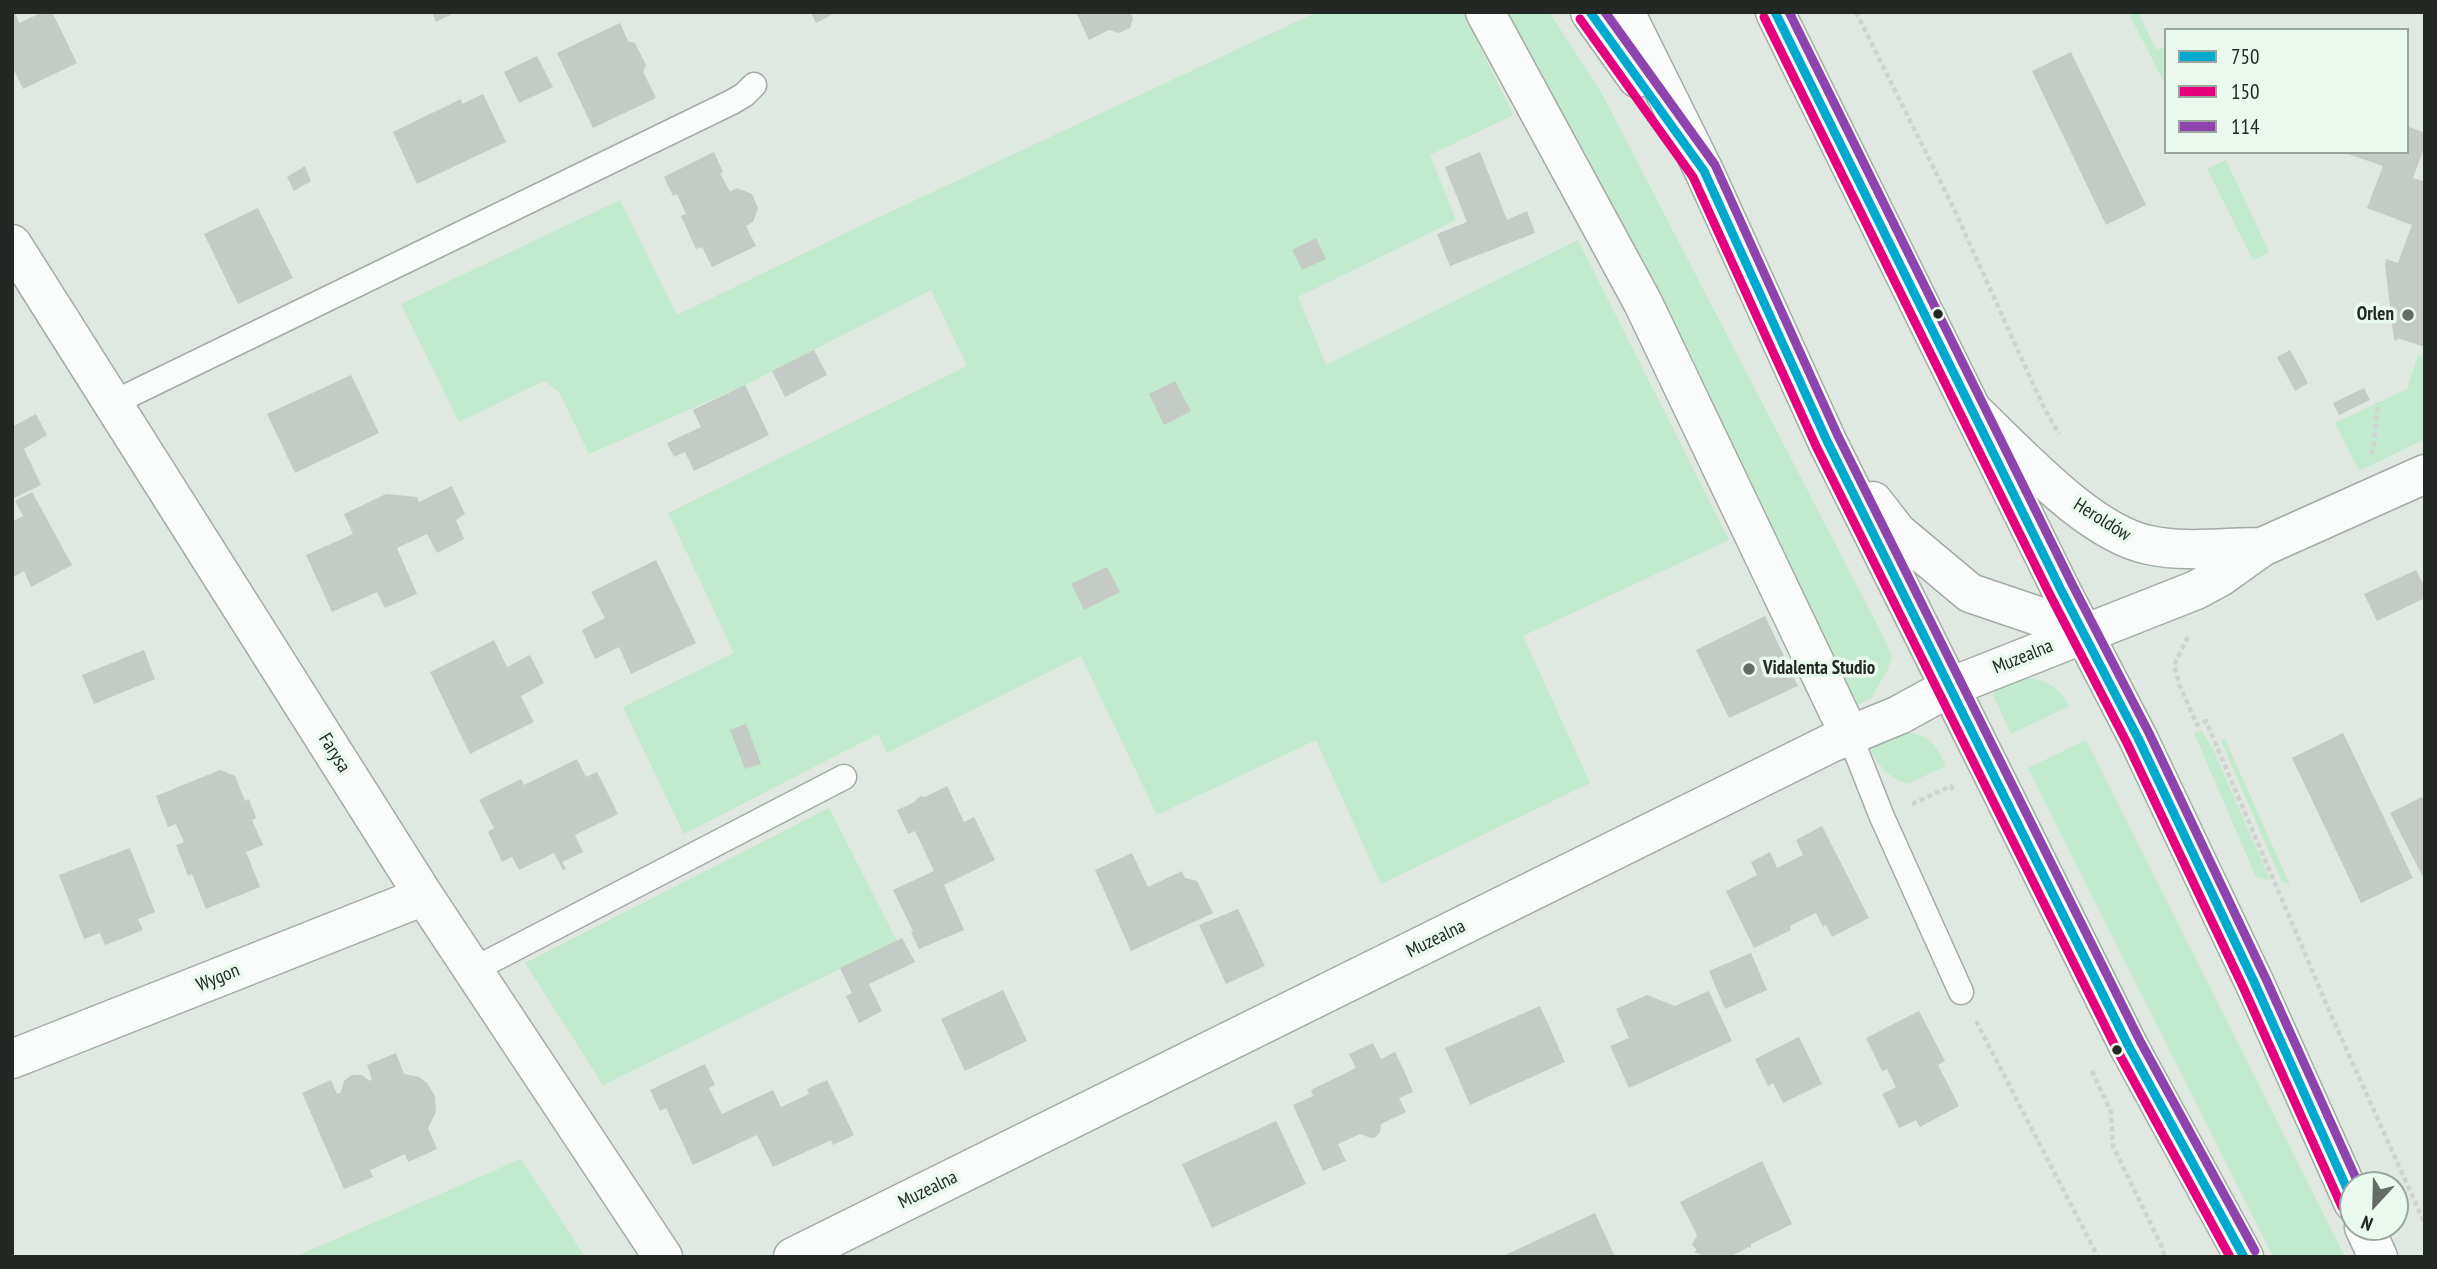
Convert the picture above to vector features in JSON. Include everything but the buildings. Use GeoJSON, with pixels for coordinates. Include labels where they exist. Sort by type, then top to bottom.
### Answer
{"type":"FeatureCollection","features":[{"type":"Feature","properties":{"kind":"main road"},"geometry":{"type":"LineString","coordinates":[[1485,12],[1643,303],[1850,736]]}},
{"type":"Feature","properties":{"kind":"main road"},"geometry":{"type":"LineString","coordinates":[[1590,12],[1704,171]]}},
{"type":"Feature","properties":{"kind":"main road"},"geometry":{"type":"LineString","coordinates":[[1625,12],[1704,171],[1826,441],[2129,1047],[2244,1257]]}},
{"type":"Feature","properties":{"kind":"main road"},"geometry":{"type":"LineString","coordinates":[[1775,12],[2061,590],[2138,738],[2339,1171]]}},
{"type":"Feature","properties":{"kind":"main road","name":"Farysa"},"geometry":{"type":"LineString","coordinates":[[12,244],[424,897],[663,1257]]}},
{"type":"Feature","properties":{"kind":"main road","name":"Heroldów"},"geometry":{"type":"LineString","coordinates":[[1975,413],[2071,502],[2125,537],[2150,545],[2178,548],[2262,547]]}},
{"type":"Feature","properties":{"kind":"main road"},"geometry":{"type":"LineString","coordinates":[[1826,441],[1897,532],[1970,593],[2085,632]]}},
{"type":"Feature","properties":{"kind":"main road","name":"Heroldów"},"geometry":{"type":"LineString","coordinates":[[2085,632],[2196,590],[2220,577],[2262,547],[2425,474]]}},
{"type":"Feature","properties":{"kind":"main road","name":"Muzealna"},"geometry":{"type":"LineString","coordinates":[[793,1257],[1831,743],[1899,715],[1950,687],[2085,632]]}},
{"type":"Feature","properties":{"kind":"main road","name":"Wygon"},"geometry":{"type":"LineString","coordinates":[[12,1059],[424,897]]}},
{"type":"Feature","properties":{"kind":"main road"},"geometry":{"type":"LineString","coordinates":[[2371,1241],[2378,1257]]}},
{"type":"Feature","properties":{"kind":"lane"},"geometry":{"type":"LineString","coordinates":[[113,403],[732,102],[754,85]]}},
{"type":"Feature","properties":{"kind":"lane"},"geometry":{"type":"LineString","coordinates":[[1850,736],[1882,817],[1961,992]]}},
{"type":"Feature","properties":{"kind":"lane"},"geometry":{"type":"LineString","coordinates":[[473,970],[844,777]]}},
{"type":"Feature","properties":{"kind":"path"},"geometry":{"type":"LineString","coordinates":[[1856,12],[1954,209],[2044,408],[2062,438]]}},
{"type":"Feature","properties":{"kind":"path"},"geometry":{"type":"LineString","coordinates":[[2369,460],[2374,444],[2378,403]]}},
{"type":"Feature","properties":{"kind":"path"},"geometry":{"type":"LineString","coordinates":[[2190,633],[2174,665],[2182,692],[2197,725],[2206,721],[2331,1014],[2425,1224]]}},
{"type":"Feature","properties":{"kind":"path"},"geometry":{"type":"LineString","coordinates":[[1882,817],[1951,786],[1957,799]]}},
{"type":"Feature","properties":{"kind":"path"},"geometry":{"type":"LineString","coordinates":[[1961,992],[2098,1257]]}},
{"type":"Feature","properties":{"kind":"path"},"geometry":{"type":"LineString","coordinates":[[2089,1065],[2111,1112],[2113,1146],[2165,1257]]}},
{"type":"Feature","properties":{"kind":"green space"},"geometry":{"type":"Polygon","coordinates":[[[1317,12],[1463,12],[1513,115],[1430,155],[1456,220],[1298,297],[1326,365],[1578,240],[1729,540],[1523,636],[1590,783],[1381,884],[1316,740],[1157,815],[1081,656],[887,753],[878,734],[684,834],[623,707],[734,653],[668,513],[967,366],[931,290],[745,385],[589,454],[559,392],[544,381],[459,422],[401,304],[620,200],[677,315],[1317,12]]]}},
{"type":"Feature","properties":{"kind":"green space"},"geometry":{"type":"Polygon","coordinates":[[[1507,12],[1549,12],[1601,92],[1885,640],[1892,657],[1887,671],[1871,698],[1853,708],[1507,12]]]}},
{"type":"Feature","properties":{"kind":"green space"},"geometry":{"type":"Polygon","coordinates":[[[2128,12],[2138,12],[2156,50],[2164,47],[2164,82],[2128,12]]]}},
{"type":"Feature","properties":{"kind":"green space"},"geometry":{"type":"Polygon","coordinates":[[[2226,160],[2269,252],[2253,260],[2207,169],[2226,160]]]}},
{"type":"Feature","properties":{"kind":"green space"},"geometry":{"type":"Polygon","coordinates":[[[2418,355],[2425,358],[2425,439],[2359,471],[2335,423],[2407,389],[2418,355]]]}},
{"type":"Feature","properties":{"kind":"green space"},"geometry":{"type":"Polygon","coordinates":[[[2021,678],[2037,679],[2050,684],[2069,706],[2011,734],[1993,695],[1995,690],[2021,678]]]}},
{"type":"Feature","properties":{"kind":"green space"},"geometry":{"type":"Polygon","coordinates":[[[2201,730],[2214,751],[2270,880],[2256,877],[2194,733],[2201,730]]]}},
{"type":"Feature","properties":{"kind":"green space"},"geometry":{"type":"Polygon","coordinates":[[[1905,732],[1927,738],[1946,766],[1907,784],[1888,773],[1869,747],[1905,732]]]}},
{"type":"Feature","properties":{"kind":"green space"},"geometry":{"type":"Polygon","coordinates":[[[2225,739],[2290,885],[2282,882],[2221,741],[2225,739]]]}},
{"type":"Feature","properties":{"kind":"green space"},"geometry":{"type":"Polygon","coordinates":[[[2086,740],[2345,1257],[2273,1257],[2028,768],[2086,740]]]}},
{"type":"Feature","properties":{"kind":"green space"},"geometry":{"type":"Polygon","coordinates":[[[829,808],[897,941],[603,1085],[525,963],[829,808]]]}},
{"type":"Feature","properties":{"kind":"green space"},"geometry":{"type":"Polygon","coordinates":[[[521,1159],[585,1257],[294,1257],[521,1159]]]}},
{"type":"Feature","properties":{"kind":"transit line","name":"750"},"geometry":{"type":"LineString","coordinates":[[1590,12],[1704,171],[1827,441],[2129,1047],[2244,1257]]}},
{"type":"Feature","properties":{"kind":"transit line","name":"114"},"geometry":{"type":"LineString","coordinates":[[1605,12],[1715,165],[1838,436],[2140,1041],[2255,1251]]}},
{"type":"Feature","properties":{"kind":"transit line","name":"750"},"geometry":{"type":"LineString","coordinates":[[1775,12],[2061,590],[2138,738],[2255,984],[2339,1171]]}},
{"type":"Feature","properties":{"kind":"transit line","name":"114"},"geometry":{"type":"LineString","coordinates":[[1789,12],[2072,584],[2149,733],[2266,979],[2353,1171]]}},
{"type":"Feature","properties":{"kind":"transit line","name":"150"},"geometry":{"type":"LineString","coordinates":[[1764,17],[2050,595],[2127,743],[2244,989],[2339,1200]]}},
{"type":"Feature","properties":{"kind":"transit line","name":"150"},"geometry":{"type":"LineString","coordinates":[[1580,19],[1693,177],[1816,446],[2118,1052],[2230,1257]]}},
{"type":"Feature","properties":{"kind":"place","name":"Orlen"},"geometry":{"type":"Point","coordinates":[2408,315]}},
{"type":"Feature","properties":{"kind":"place","name":"Vidalenta Studio"},"geometry":{"type":"Point","coordinates":[1749,669]}}]}
